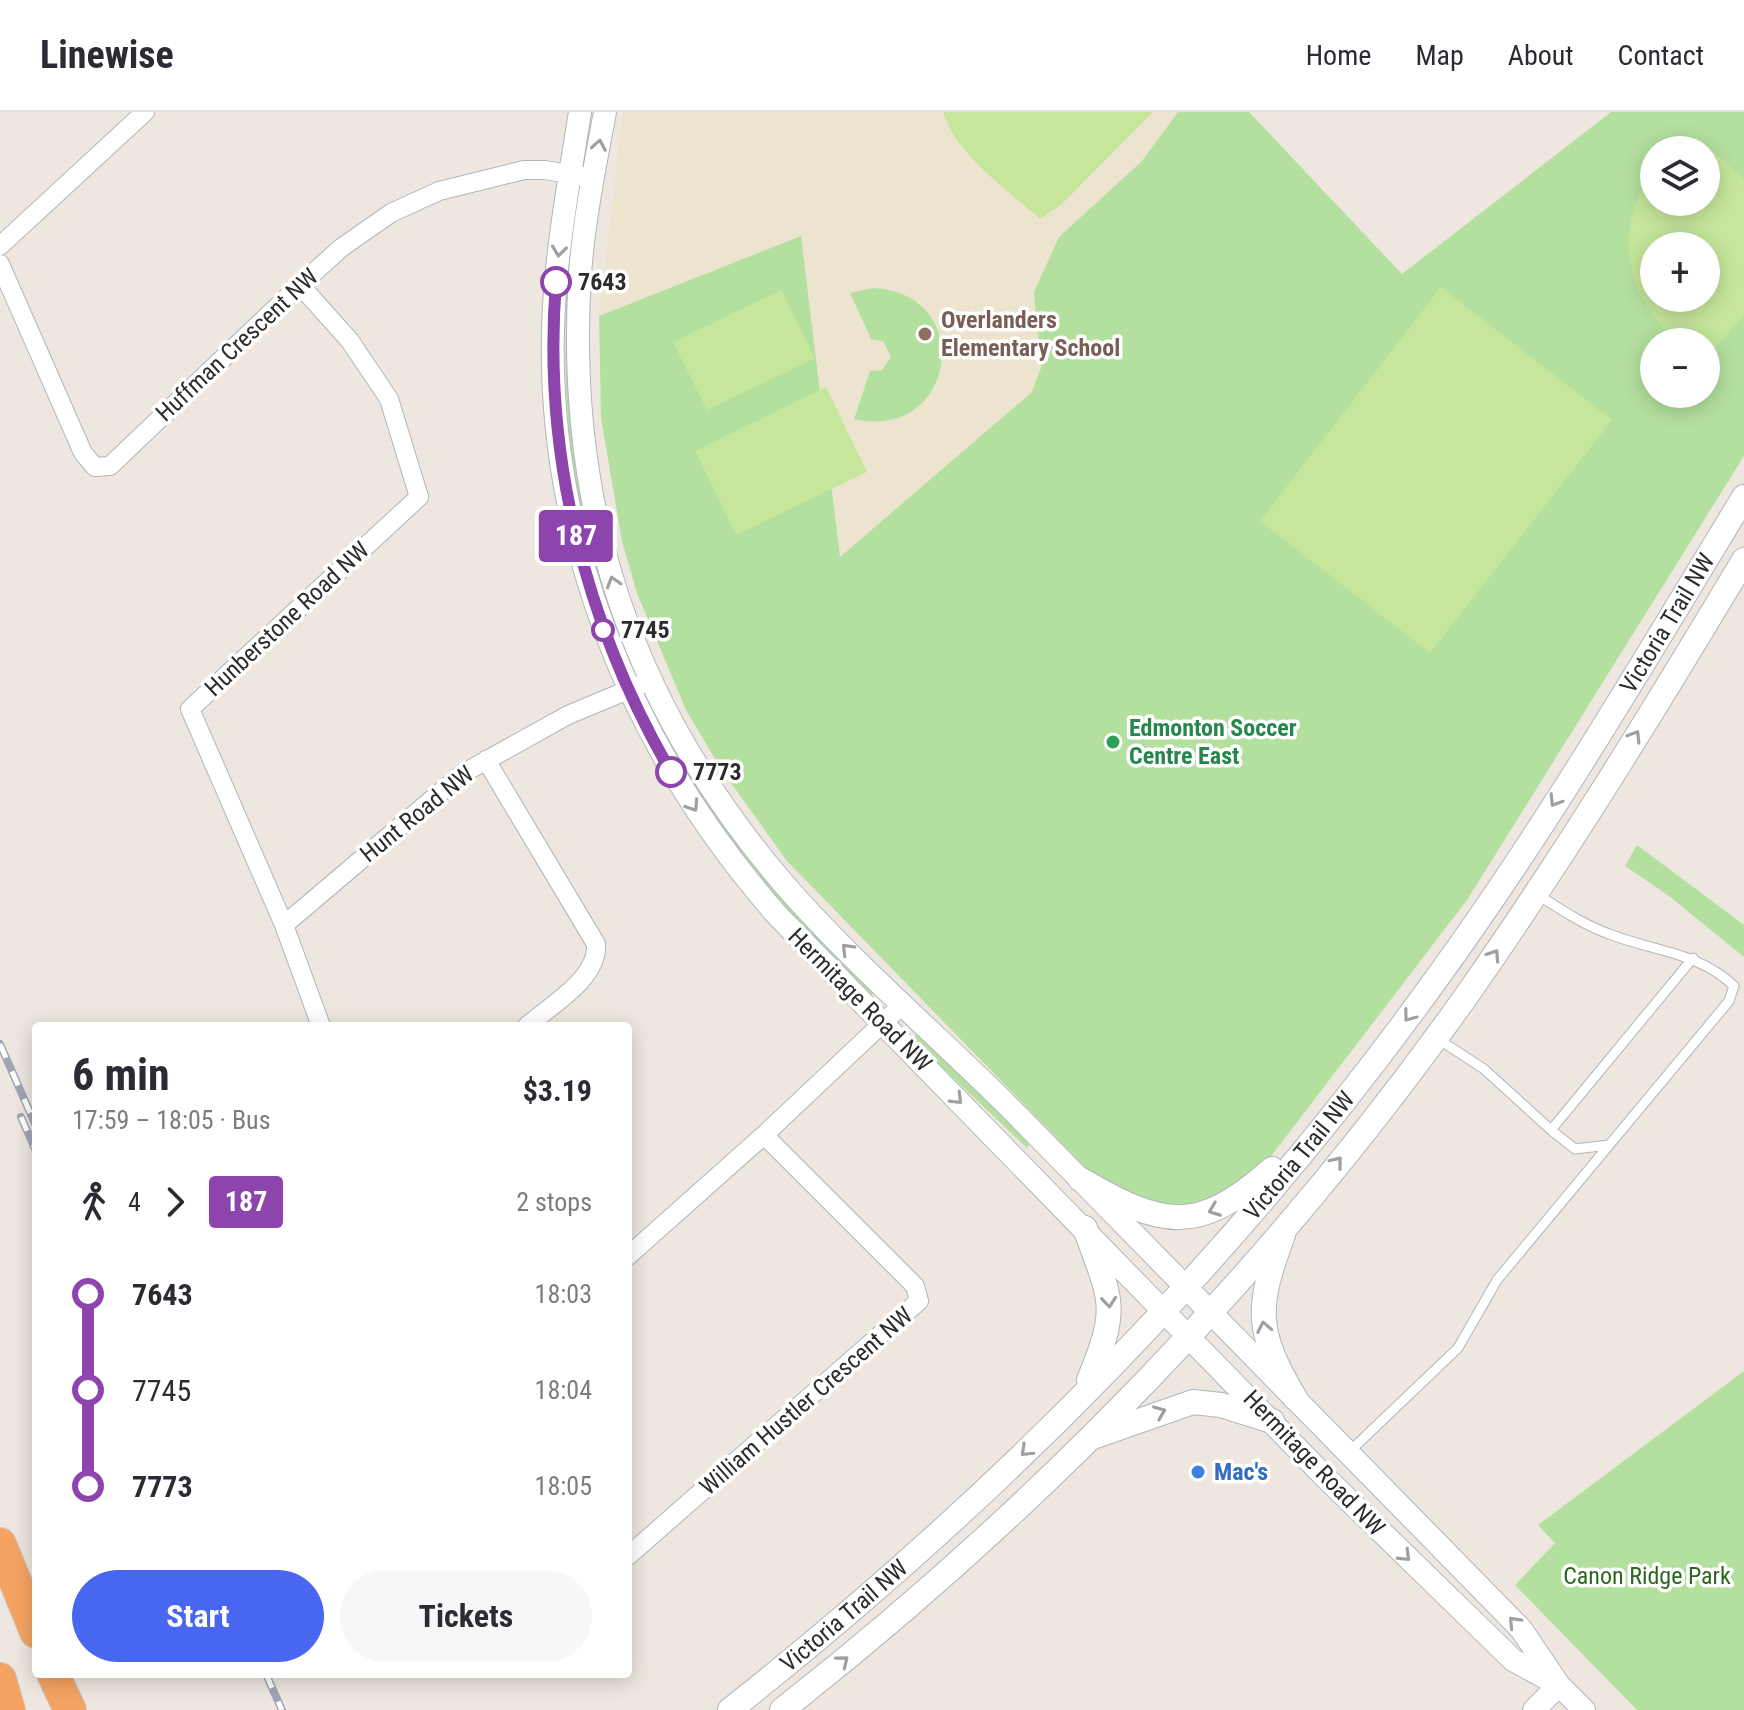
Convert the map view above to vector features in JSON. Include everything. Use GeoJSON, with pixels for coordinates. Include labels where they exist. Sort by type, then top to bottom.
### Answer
{"type":"FeatureCollection","features":[{"type":"Feature","properties":{"kind":"highway"},"geometry":{"type":"LineString","coordinates":[[0,1544],[32,1622]]}},
{"type":"Feature","properties":{"kind":"highway"},"geometry":{"type":"LineString","coordinates":[[55,1678],[70,1710]]}},
{"type":"Feature","properties":{"kind":"highway"},"geometry":{"type":"LineString","coordinates":[[0,1679],[9,1710]]}},
{"type":"Feature","properties":{"kind":"main road","name":"Victoria Trail NW"},"geometry":{"type":"LineString","coordinates":[[730,1710],[881,1587],[1082,1397],[1186,1288],[1338,1108],[1428,990],[1510,874],[1744,497]]}},
{"type":"Feature","properties":{"kind":"main road","name":"Victoria Trail NW"},"geometry":{"type":"LineString","coordinates":[[782,1710],[929,1588],[1087,1439],[1288,1222],[1435,1038],[1536,894],[1744,560]]}},
{"type":"Feature","properties":{"kind":"main road"},"geometry":{"type":"LineString","coordinates":[[1510,874],[1536,894]]}},
{"type":"Feature","properties":{"kind":"main road"},"geometry":{"type":"LineString","coordinates":[[1080,1179],[1145,1213],[1177,1218],[1209,1213],[1243,1194],[1338,1108]]}},
{"type":"Feature","properties":{"kind":"main road"},"geometry":{"type":"LineString","coordinates":[[1288,1222],[1264,1285],[1262,1315],[1274,1362],[1295,1398]]}},
{"type":"Feature","properties":{"kind":"main road"},"geometry":{"type":"LineString","coordinates":[[1082,1397],[1102,1353],[1110,1322],[1108,1290],[1085,1228]]}},
{"type":"Feature","properties":{"kind":"main road"},"geometry":{"type":"LineString","coordinates":[[1087,1439],[1193,1402],[1221,1405],[1272,1421]]}},
{"type":"Feature","properties":{"kind":"street"},"geometry":{"type":"LineString","coordinates":[[0,246],[145,112]]}},
{"type":"Feature","properties":{"kind":"street","name":"Hermitage Road NW"},"geometry":{"type":"LineString","coordinates":[[580,112],[554,308],[559,444],[569,507],[590,592],[610,649],[760,856],[902,1005],[943,1040],[1521,1629],[1559,1685],[1584,1710]]}},
{"type":"Feature","properties":{"kind":"street","name":"Hermitage Road NW"},"geometry":{"type":"LineString","coordinates":[[605,112],[593,178],[578,315],[585,448],[611,576],[639,685],[662,757],[723,850],[778,916],[1272,1421],[1513,1660],[1559,1685]]}},
{"type":"Feature","properties":{"kind":"street","name":"Huffman Crescent NW"},"geometry":{"type":"LineString","coordinates":[[0,264],[83,453],[95,467],[110,466],[341,248],[391,213],[439,191],[524,170],[593,178]]}},
{"type":"Feature","properties":{"kind":"street","name":"Hunberstone Road NW"},"geometry":{"type":"LineString","coordinates":[[300,285],[350,341],[389,399],[419,497],[190,709],[284,925],[320,1022]]}},
{"type":"Feature","properties":{"kind":"street","name":"Hunt Road NW"},"geometry":{"type":"LineString","coordinates":[[284,925],[462,774],[568,715],[639,685]]}},
{"type":"Feature","properties":{"kind":"street"},"geometry":{"type":"LineString","coordinates":[[486,760],[596,944],[597,960],[587,975],[532,1022]]}},
{"type":"Feature","properties":{"kind":"street"},"geometry":{"type":"LineString","coordinates":[[632,1252],[764,1135],[902,1005]]}},
{"type":"Feature","properties":{"kind":"street","name":"William Hustler Crescent NW"},"geometry":{"type":"LineString","coordinates":[[632,1552],[919,1301],[915,1286],[764,1135]]}},
{"type":"Feature","properties":{"kind":"street"},"geometry":{"type":"LineString","coordinates":[[1534,1710],[1559,1685]]}},
{"type":"Feature","properties":{"kind":"lane"},"geometry":{"type":"LineString","coordinates":[[1347,1453],[1458,1348],[1497,1280],[1729,1001],[1734,986],[1719,972],[1693,958],[1607,933],[1536,894]]}},
{"type":"Feature","properties":{"kind":"lane"},"geometry":{"type":"LineString","coordinates":[[1551,1130],[1693,958]]}},
{"type":"Feature","properties":{"kind":"lane"},"geometry":{"type":"LineString","coordinates":[[1435,1038],[1484,1069],[1575,1149],[1610,1145]]}},
{"type":"Feature","properties":{"kind":"shaded area","name":"Overlanders Elementary School"},"geometry":{"type":"Polygon","coordinates":[[[623,112],[1178,112],[1142,161],[1059,237],[1034,292],[1041,368],[1032,392],[840,558],[801,236],[599,316],[623,112]]]}},
{"type":"Feature","properties":{"kind":"green space"},"geometry":{"type":"Polygon","coordinates":[[[943,112],[1153,112],[1062,204],[1040,219],[971,157],[959,143],[943,112]]]}},
{"type":"Feature","properties":{"kind":"green space"},"geometry":{"type":"Polygon","coordinates":[[[1178,112],[1249,112],[1402,274],[1611,112],[1744,112],[1744,456],[1467,900],[1261,1169],[1228,1193],[1197,1204],[1148,1204],[1115,1189],[1087,1169],[787,861],[721,769],[686,710],[637,593],[622,541],[601,418],[599,316],[801,236],[840,557],[1032,392],[1041,368],[1034,292],[1059,237],[1142,161],[1178,112]]]}},
{"type":"Feature","properties":{"kind":"green space"},"geometry":{"type":"Polygon","coordinates":[[[1720,158],[1744,179],[1744,316],[1720,342],[1720,328],[1664,328],[1651,312],[1720,312],[1720,232],[1640,232],[1640,293],[1630,262],[1629,239],[1640,196],[1640,216],[1720,216],[1720,158]]]}},
{"type":"Feature","properties":{"kind":"green space"},"geometry":{"type":"Polygon","coordinates":[[[573,209],[581,209],[572,321],[630,652],[624,655],[594,568],[583,524],[569,434],[565,345],[573,209]]]}},
{"type":"Feature","properties":{"kind":"green space"},"geometry":{"type":"Polygon","coordinates":[[[1441,287],[1612,420],[1430,653],[1260,521],[1441,287]]]}},
{"type":"Feature","properties":{"kind":"green space"},"geometry":{"type":"Polygon","coordinates":[[[873,288],[907,296],[929,314],[940,338],[941,364],[933,389],[915,409],[888,420],[854,419],[870,371],[882,370],[891,357],[883,341],[871,339],[850,293],[873,288]]]}},
{"type":"Feature","properties":{"kind":"green space"},"geometry":{"type":"Polygon","coordinates":[[[781,290],[815,358],[707,410],[673,342],[781,290]]]}},
{"type":"Feature","properties":{"kind":"green space"},"geometry":{"type":"Polygon","coordinates":[[[826,387],[867,472],[736,535],[695,451],[826,387]]]}},
{"type":"Feature","properties":{"kind":"green space"},"geometry":{"type":"Polygon","coordinates":[[[653,707],[876,991],[871,996],[795,920],[711,817],[648,711],[653,707]]]}},
{"type":"Feature","properties":{"kind":"green space"},"geometry":{"type":"Polygon","coordinates":[[[1637,845],[1744,925],[1744,957],[1669,896],[1625,866],[1637,845]]]}},
{"type":"Feature","properties":{"kind":"green space"},"geometry":{"type":"Polygon","coordinates":[[[917,1033],[929,1041],[1030,1142],[1027,1148],[912,1039],[917,1033]]]}},
{"type":"Feature","properties":{"kind":"green space","name":"Canon Ridge Park"},"geometry":{"type":"Polygon","coordinates":[[[1744,1371],[1744,1710],[1637,1710],[1515,1585],[1555,1543],[1538,1525],[1744,1371]]]}},
{"type":"Feature","properties":{"kind":"railway"},"geometry":{"type":"LineString","coordinates":[[0,1044],[32,1117]]}},
{"type":"Feature","properties":{"kind":"railway"},"geometry":{"type":"LineString","coordinates":[[21,1117],[32,1142]]}},
{"type":"Feature","properties":{"kind":"railway"},"geometry":{"type":"LineString","coordinates":[[268,1678],[282,1710]]}},
{"type":"Feature","properties":{"kind":"bus line","name":"187"},"geometry":{"type":"LineString","coordinates":[[556,282],[554,374],[559,444],[569,507],[590,592],[610,649],[671,772]]}},
{"type":"Feature","properties":{"kind":"place","name":"7643"},"geometry":{"type":"Point","coordinates":[556,282]}},
{"type":"Feature","properties":{"kind":"place","name":"Overlanders Elementary School"},"geometry":{"type":"Point","coordinates":[925,334]}},
{"type":"Feature","properties":{"kind":"place","name":"7745"},"geometry":{"type":"Point","coordinates":[603,630]}},
{"type":"Feature","properties":{"kind":"place","name":"Edmonton Soccer Centre East"},"geometry":{"type":"Point","coordinates":[1113,742]}},
{"type":"Feature","properties":{"kind":"place","name":"7773"},"geometry":{"type":"Point","coordinates":[671,772]}},
{"type":"Feature","properties":{"kind":"place","name":"Mac's"},"geometry":{"type":"Point","coordinates":[1198,1472]}}]}
